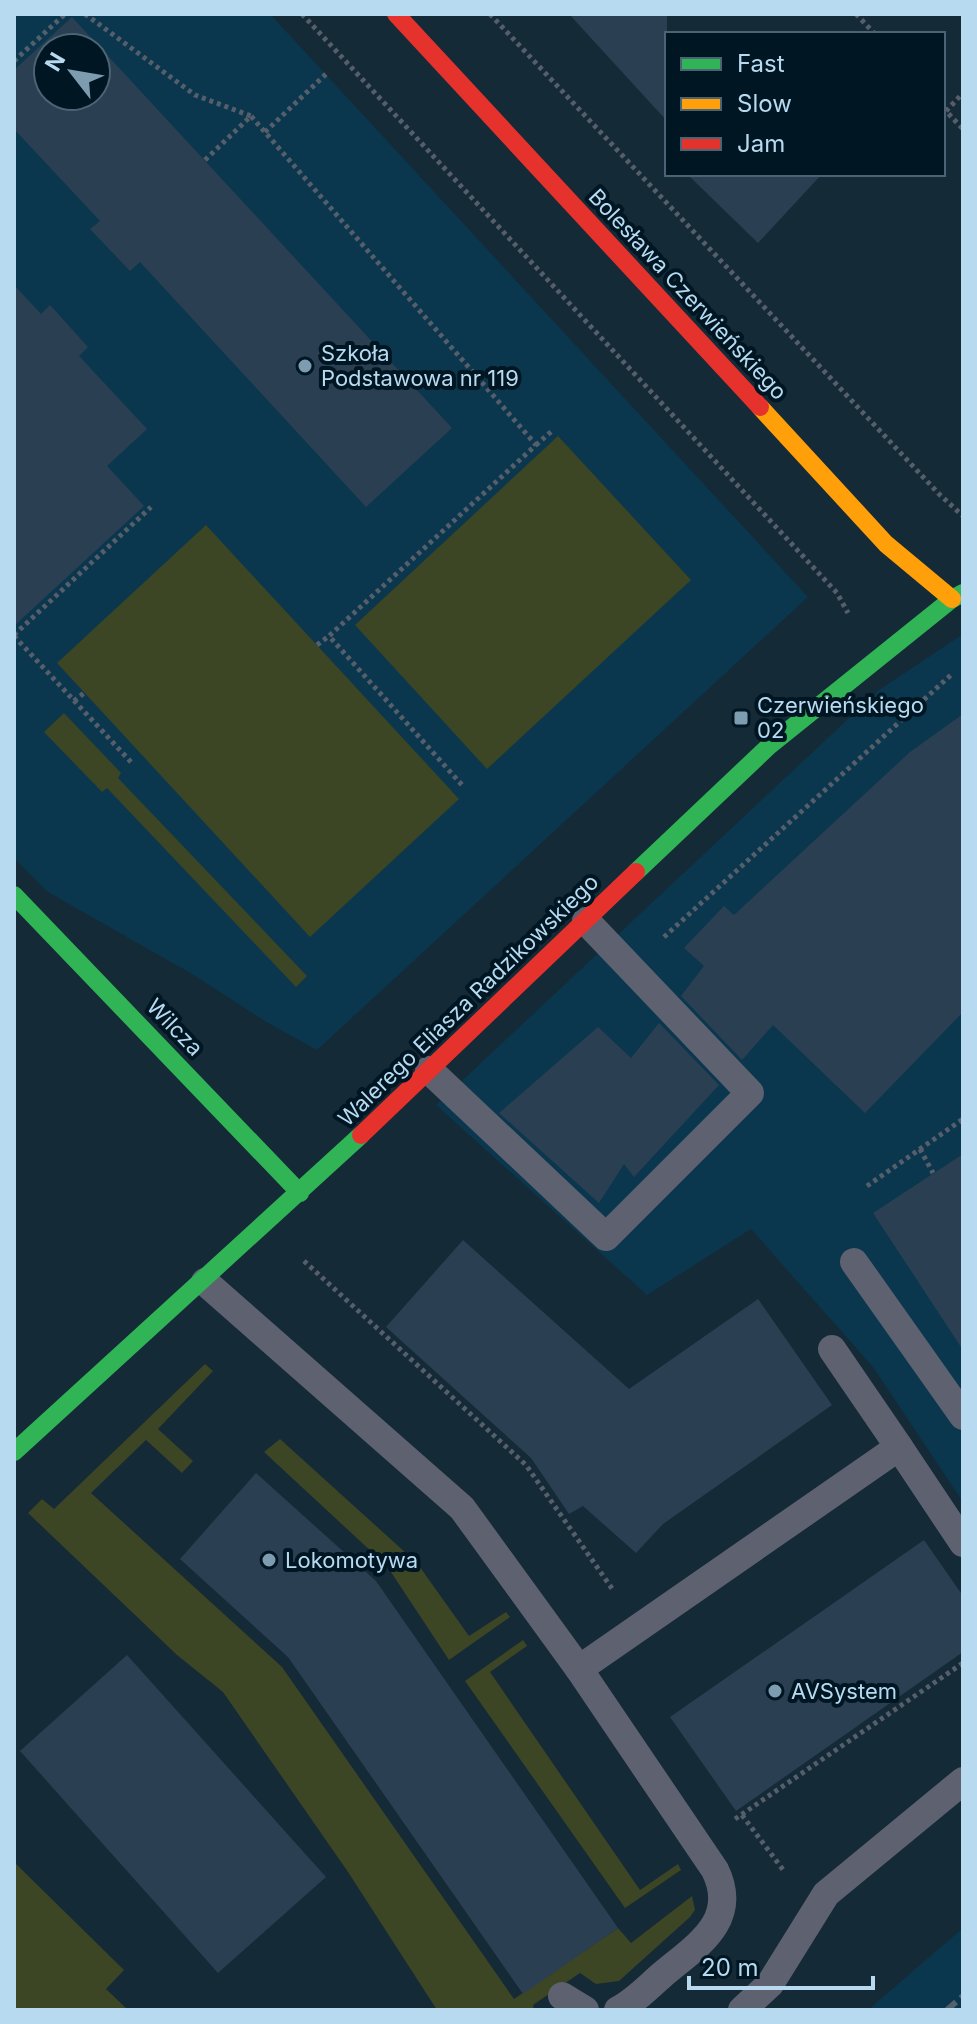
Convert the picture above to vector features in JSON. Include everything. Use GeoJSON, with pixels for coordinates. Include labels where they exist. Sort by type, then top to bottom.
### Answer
{"type":"FeatureCollection","features":[{"type":"Feature","properties":{"kind":"street","name":"Bolesława Czerwieńskiego"},"geometry":{"type":"LineString","coordinates":[[396,14],[886,544],[959,601]]}},
{"type":"Feature","properties":{"kind":"street","name":"Walerego Eliasza Radzikowskiego"},"geometry":{"type":"LineString","coordinates":[[14,1452],[205,1282],[769,746],[959,601]]}},
{"type":"Feature","properties":{"kind":"street","name":"Wilcza"},"geometry":{"type":"LineString","coordinates":[[14,895],[300,1193]]}},
{"type":"Feature","properties":{"kind":"lane"},"geometry":{"type":"LineString","coordinates":[[429,1070],[606,1237],[750,1093],[586,921]]}},
{"type":"Feature","properties":{"kind":"lane"},"geometry":{"type":"LineString","coordinates":[[854,1262],[963,1415]]}},
{"type":"Feature","properties":{"kind":"lane"},"geometry":{"type":"LineString","coordinates":[[205,1282],[462,1508],[579,1669],[722,1885],[720,1915],[706,1938],[618,2010]]}},
{"type":"Feature","properties":{"kind":"lane"},"geometry":{"type":"LineString","coordinates":[[832,1349],[963,1543]]}},
{"type":"Feature","properties":{"kind":"lane"},"geometry":{"type":"LineString","coordinates":[[579,1669],[899,1447]]}},
{"type":"Feature","properties":{"kind":"lane"},"geometry":{"type":"LineString","coordinates":[[742,2010],[770,1984],[826,1894],[963,1781]]}},
{"type":"Feature","properties":{"kind":"path"},"geometry":{"type":"LineString","coordinates":[[14,61],[65,14]]}},
{"type":"Feature","properties":{"kind":"path"},"geometry":{"type":"LineString","coordinates":[[85,14],[195,95],[251,116],[536,445]]}},
{"type":"Feature","properties":{"kind":"path"},"geometry":{"type":"LineString","coordinates":[[302,14],[837,593],[852,619]]}},
{"type":"Feature","properties":{"kind":"path"},"geometry":{"type":"LineString","coordinates":[[490,14],[963,516]]}},
{"type":"Feature","properties":{"kind":"path"},"geometry":{"type":"LineString","coordinates":[[856,14],[873,32]]}},
{"type":"Feature","properties":{"kind":"path"},"geometry":{"type":"LineString","coordinates":[[265,132],[326,74]]}},
{"type":"Feature","properties":{"kind":"path"},"geometry":{"type":"LineString","coordinates":[[945,108],[963,93]]}},
{"type":"Feature","properties":{"kind":"path"},"geometry":{"type":"LineString","coordinates":[[945,110],[963,129]]}},
{"type":"Feature","properties":{"kind":"path"},"geometry":{"type":"LineString","coordinates":[[205,160],[251,116]]}},
{"type":"Feature","properties":{"kind":"path"},"geometry":{"type":"LineString","coordinates":[[317,645],[553,430]]}},
{"type":"Feature","properties":{"kind":"path"},"geometry":{"type":"LineString","coordinates":[[131,762],[14,636],[151,507]]}},
{"type":"Feature","properties":{"kind":"path"},"geometry":{"type":"LineString","coordinates":[[375,593],[382,601]]}},
{"type":"Feature","properties":{"kind":"path"},"geometry":{"type":"LineString","coordinates":[[329,636],[462,785]]}},
{"type":"Feature","properties":{"kind":"path"},"geometry":{"type":"LineString","coordinates":[[630,968],[939,686]]}},
{"type":"Feature","properties":{"kind":"path"},"geometry":{"type":"LineString","coordinates":[[74,701],[84,693]]}},
{"type":"Feature","properties":{"kind":"path"},"geometry":{"type":"LineString","coordinates":[[867,1186],[963,1119]]}},
{"type":"Feature","properties":{"kind":"path"},"geometry":{"type":"LineString","coordinates":[[920,1149],[933,1173]]}},
{"type":"Feature","properties":{"kind":"path"},"geometry":{"type":"LineString","coordinates":[[295,1252],[526,1465],[639,1627]]}},
{"type":"Feature","properties":{"kind":"path"},"geometry":{"type":"LineString","coordinates":[[698,1845],[963,1663]]}},
{"type":"Feature","properties":{"kind":"path"},"geometry":{"type":"LineString","coordinates":[[742,1815],[815,1912]]}},
{"type":"Feature","properties":{"kind":"shaded area","name":"Szkoła Podstawowa nr 119"},"geometry":{"type":"Polygon","coordinates":[[[14,14],[270,14],[808,597],[317,1050],[48,892],[14,858],[14,14]]]}},
{"type":"Feature","properties":{"kind":"shaded area"},"geometry":{"type":"Polygon","coordinates":[[[963,634],[963,1502],[873,1367],[751,1229],[647,1295],[436,1105],[879,690],[963,634]]]}},
{"type":"Feature","properties":{"kind":"shaded area"},"geometry":{"type":"Polygon","coordinates":[[[963,1928],[963,2010],[868,2010],[963,1928]]]}},
{"type":"Feature","properties":{"kind":"green space"},"geometry":{"type":"Polygon","coordinates":[[[558,436],[691,580],[487,769],[355,625],[558,436]]]}},
{"type":"Feature","properties":{"kind":"green space"},"geometry":{"type":"Polygon","coordinates":[[[206,525],[459,799],[310,937],[57,663],[206,525]]]}},
{"type":"Feature","properties":{"kind":"green space"},"geometry":{"type":"Polygon","coordinates":[[[64,713],[121,773],[118,778],[307,976],[296,987],[107,788],[102,792],[44,732],[64,713]]]}},
{"type":"Feature","properties":{"kind":"green space"},"geometry":{"type":"Polygon","coordinates":[[[205,1364],[213,1371],[158,1429],[193,1461],[182,1473],[146,1440],[91,1493],[282,1667],[514,1999],[618,1928],[631,1943],[692,1896],[695,1910],[690,1917],[619,1981],[596,1984],[580,1973],[533,2005],[534,2010],[437,2010],[348,1872],[223,1692],[177,1655],[28,1513],[42,1499],[54,1509],[205,1364]]]}},
{"type":"Feature","properties":{"kind":"green space"},"geometry":{"type":"Polygon","coordinates":[[[280,1439],[417,1563],[469,1636],[506,1612],[510,1617],[449,1660],[387,1566],[264,1452],[280,1439]]]}},
{"type":"Feature","properties":{"kind":"green space"},"geometry":{"type":"Polygon","coordinates":[[[523,1640],[527,1646],[490,1672],[640,1890],[678,1864],[681,1870],[625,1908],[465,1681],[523,1640]]]}},
{"type":"Feature","properties":{"kind":"green space"},"geometry":{"type":"Polygon","coordinates":[[[14,1862],[124,1970],[106,1989],[128,2010],[14,2010],[14,1862]]]}},
{"type":"Feature","properties":{"kind":"building"},"geometry":{"type":"Polygon","coordinates":[[[569,14],[667,14],[665,119],[569,14]]]}},
{"type":"Feature","properties":{"kind":"building"},"geometry":{"type":"Polygon","coordinates":[[[72,17],[86,32],[56,32],[72,17]]]}},
{"type":"Feature","properties":{"kind":"building"},"geometry":{"type":"Polygon","coordinates":[[[32,54],[32,112],[112,112],[112,60],[452,428],[366,507],[140,262],[130,271],[90,229],[100,221],[14,129],[14,70],[32,54]]]}},
{"type":"Feature","properties":{"kind":"building"},"geometry":{"type":"Polygon","coordinates":[[[689,176],[820,176],[758,243],[689,176]]]}},
{"type":"Feature","properties":{"kind":"building"},"geometry":{"type":"Polygon","coordinates":[[[14,285],[41,314],[50,305],[88,347],[79,356],[147,429],[107,466],[144,506],[14,626],[14,285]]]}},
{"type":"Feature","properties":{"kind":"building"},"geometry":{"type":"Polygon","coordinates":[[[963,714],[963,1012],[865,1113],[773,1025],[742,1060],[681,996],[704,966],[684,948],[724,906],[734,915],[910,752],[963,714]]]}},
{"type":"Feature","properties":{"kind":"building"},"geometry":{"type":"Polygon","coordinates":[[[659,1023],[719,1085],[634,1177],[624,1164],[599,1203],[499,1113],[598,1027],[631,1058],[659,1023]]]}},
{"type":"Feature","properties":{"kind":"building"},"geometry":{"type":"Polygon","coordinates":[[[963,1154],[963,1350],[873,1213],[963,1154]]]}},
{"type":"Feature","properties":{"kind":"building"},"geometry":{"type":"Polygon","coordinates":[[[463,1240],[629,1389],[758,1299],[832,1405],[663,1524],[636,1553],[583,1506],[569,1514],[531,1458],[386,1327],[463,1240]]]}},
{"type":"Feature","properties":{"kind":"building"},"geometry":{"type":"Polygon","coordinates":[[[256,1473],[376,1581],[618,1928],[523,1994],[288,1657],[180,1559],[256,1473]]]}},
{"type":"Feature","properties":{"kind":"building"},"geometry":{"type":"Polygon","coordinates":[[[924,1540],[963,1596],[963,1652],[736,1811],[670,1717],[924,1540]]]}},
{"type":"Feature","properties":{"kind":"building"},"geometry":{"type":"Polygon","coordinates":[[[127,1655],[326,1877],[218,1973],[20,1751],[127,1655]]]}},
{"type":"Feature","properties":{"kind":"railway"},"geometry":{"type":"LineString","coordinates":[[947,2010],[963,1996]]}},
{"type":"Feature","properties":{"kind":"traffic: fast"},"geometry":{"type":"LineString","coordinates":[[636,872],[769,746],[963,593]]}},
{"type":"Feature","properties":{"kind":"traffic: fast"},"geometry":{"type":"LineString","coordinates":[[14,895],[300,1193]]}},
{"type":"Feature","properties":{"kind":"traffic: fast"},"geometry":{"type":"LineString","coordinates":[[14,1452],[361,1135]]}},
{"type":"Feature","properties":{"kind":"traffic: slow"},"geometry":{"type":"LineString","coordinates":[[760,407],[886,544],[952,599]]}},
{"type":"Feature","properties":{"kind":"traffic: jam"},"geometry":{"type":"LineString","coordinates":[[396,14],[760,407]]}},
{"type":"Feature","properties":{"kind":"traffic: jam"},"geometry":{"type":"LineString","coordinates":[[361,1135],[636,872]]}},
{"type":"Feature","properties":{"kind":"place","name":"Szkoła Podstawowa nr 119"},"geometry":{"type":"Point","coordinates":[305,366]}},
{"type":"Feature","properties":{"kind":"place","name":"Czerwieńskiego 02"},"geometry":{"type":"Point","coordinates":[741,718]}},
{"type":"Feature","properties":{"kind":"place","name":"Lokomotywa"},"geometry":{"type":"Point","coordinates":[269,1560]}},
{"type":"Feature","properties":{"kind":"place","name":"AVSystem"},"geometry":{"type":"Point","coordinates":[775,1691]}}]}
